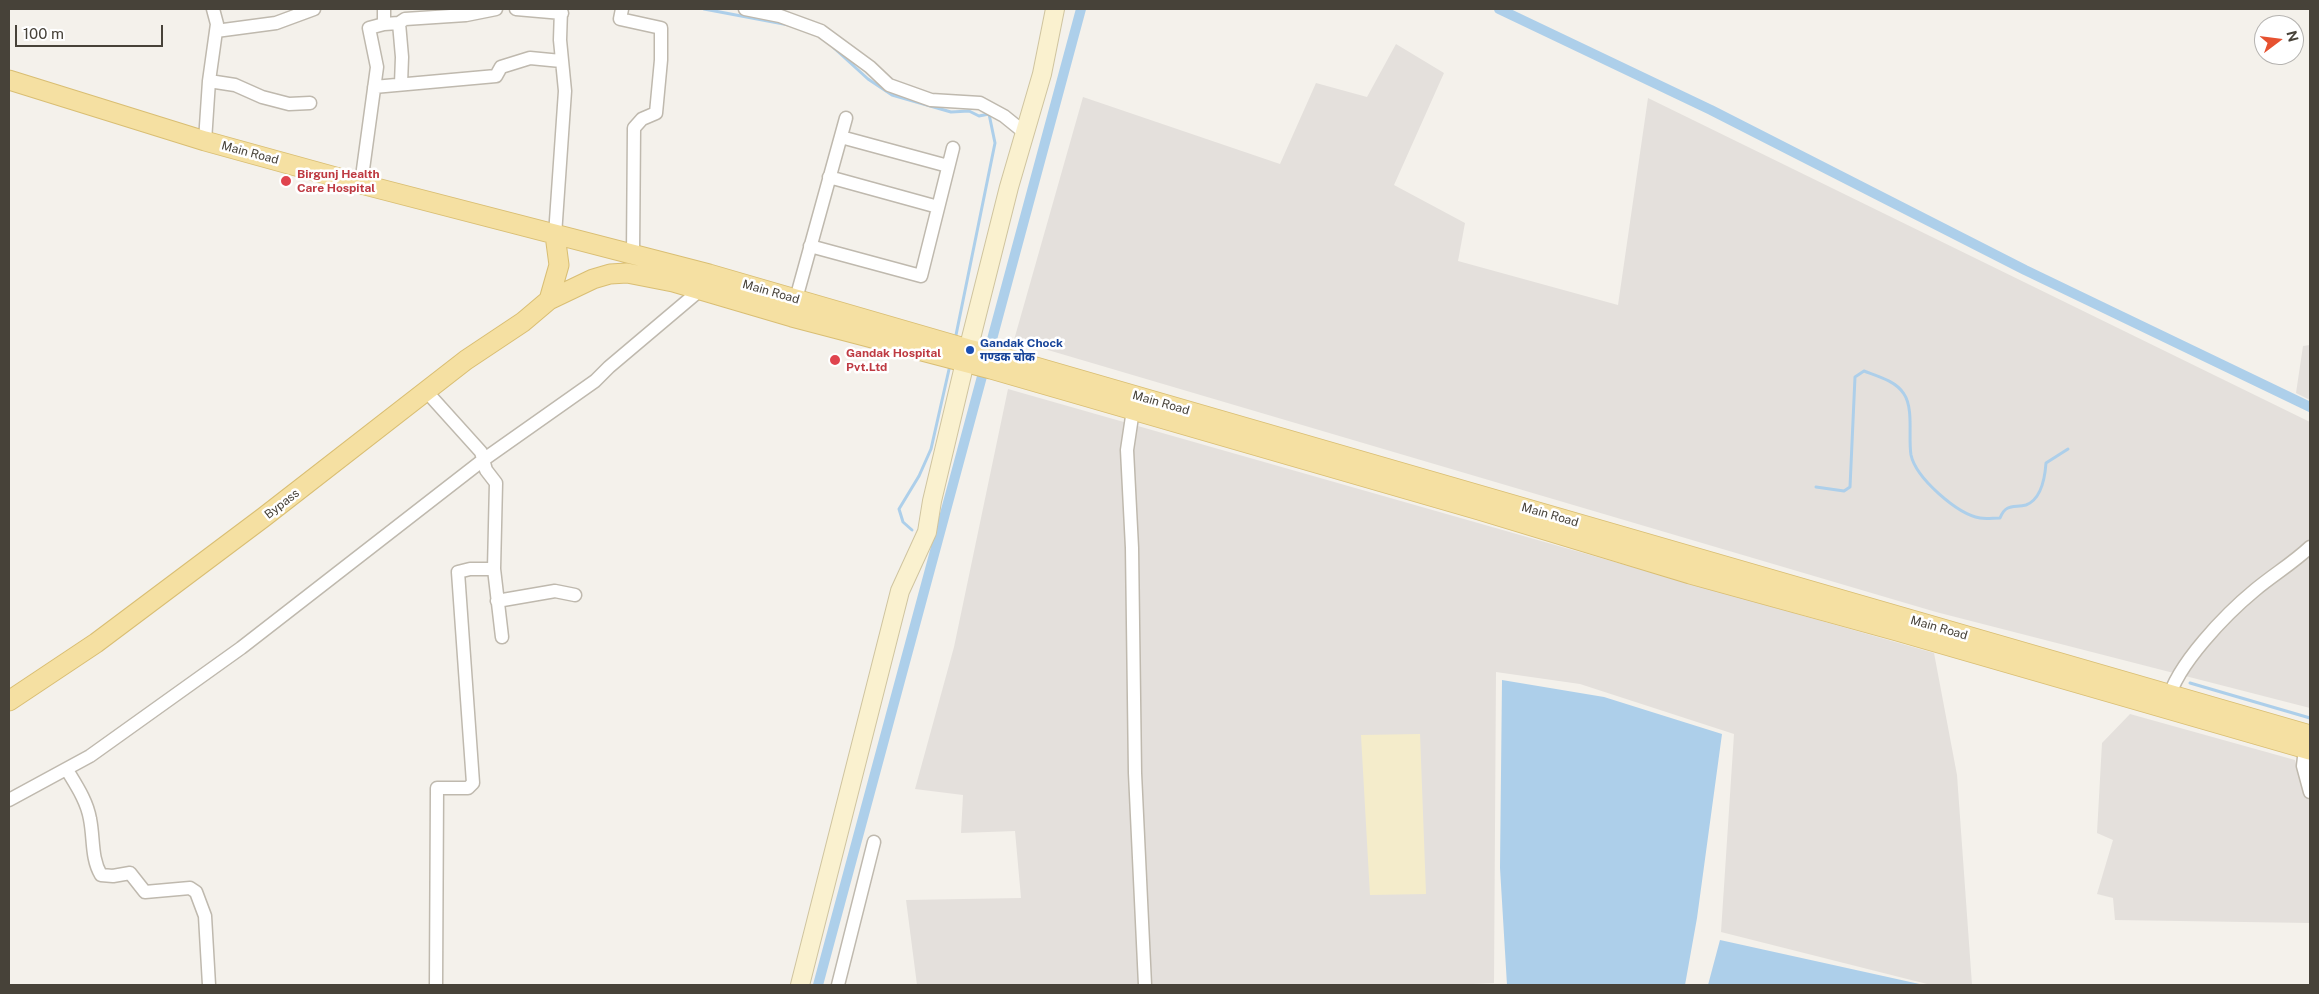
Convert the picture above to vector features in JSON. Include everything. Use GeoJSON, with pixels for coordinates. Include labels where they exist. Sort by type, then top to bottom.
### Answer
{"type":"FeatureCollection","features":[{"type":"Feature","properties":{"kind":"main road"},"geometry":{"type":"LineString","coordinates":[[800,985],[900,591],[927,532],[932,501],[1025,133],[1042,74],[1055,9]]}},
{"type":"Feature","properties":{"kind":"main road","name":"Main Road"},"geometry":{"type":"LineString","coordinates":[[9,80],[205,141],[633,255],[794,308],[994,362],[1715,572]]}},
{"type":"Feature","properties":{"kind":"main road"},"geometry":{"type":"LineString","coordinates":[[550,300],[559,265],[555,235]]}},
{"type":"Feature","properties":{"kind":"main road","name":"Bypass"},"geometry":{"type":"LineString","coordinates":[[9,700],[96,643],[264,517],[466,360],[523,322],[550,300],[593,279],[610,274],[627,273],[673,282]]}},
{"type":"Feature","properties":{"kind":"main road","name":"Main Road"},"geometry":{"type":"LineString","coordinates":[[673,282],[699,291],[794,308]]}},
{"type":"Feature","properties":{"kind":"main road","name":"Main Road"},"geometry":{"type":"LineString","coordinates":[[994,362],[1133,410],[2168,700],[2309,744]]}},
{"type":"Feature","properties":{"kind":"street"},"geometry":{"type":"LineString","coordinates":[[205,141],[209,81],[217,24],[213,9]]}},
{"type":"Feature","properties":{"kind":"street"},"geometry":{"type":"LineString","coordinates":[[216,31],[276,23],[314,9]]}},
{"type":"Feature","properties":{"kind":"street"},"geometry":{"type":"LineString","coordinates":[[384,9],[384,24]]}},
{"type":"Feature","properties":{"kind":"street"},"geometry":{"type":"LineString","coordinates":[[361,184],[377,62],[374,58],[369,28],[403,17],[496,9]]}},
{"type":"Feature","properties":{"kind":"street"},"geometry":{"type":"LineString","coordinates":[[516,9],[562,11],[561,62],[565,92],[555,235]]}},
{"type":"Feature","properties":{"kind":"street"},"geometry":{"type":"LineString","coordinates":[[622,9],[620,19],[661,28],[661,60],[656,114],[642,119],[634,128],[633,255]]}},
{"type":"Feature","properties":{"kind":"street"},"geometry":{"type":"LineString","coordinates":[[745,9],[780,16],[821,31],[889,85],[931,100],[980,103],[1004,116],[1025,133]]}},
{"type":"Feature","properties":{"kind":"street"},"geometry":{"type":"LineString","coordinates":[[401,84],[403,17]]}},
{"type":"Feature","properties":{"kind":"street"},"geometry":{"type":"LineString","coordinates":[[374,86],[496,76],[501,67],[530,58],[561,62]]}},
{"type":"Feature","properties":{"kind":"street"},"geometry":{"type":"LineString","coordinates":[[209,81],[235,85],[262,97],[289,104],[310,103]]}},
{"type":"Feature","properties":{"kind":"street"},"geometry":{"type":"LineString","coordinates":[[794,308],[846,118]]}},
{"type":"Feature","properties":{"kind":"street"},"geometry":{"type":"LineString","coordinates":[[841,137],[948,166]]}},
{"type":"Feature","properties":{"kind":"street"},"geometry":{"type":"LineString","coordinates":[[810,246],[921,276],[953,148]]}},
{"type":"Feature","properties":{"kind":"street"},"geometry":{"type":"LineString","coordinates":[[830,177],[938,207]]}},
{"type":"Feature","properties":{"kind":"street"},"geometry":{"type":"LineString","coordinates":[[9,800],[90,756],[241,648],[483,460],[595,381],[699,291]]}},
{"type":"Feature","properties":{"kind":"street"},"geometry":{"type":"LineString","coordinates":[[426,391],[481,452],[486,470],[496,483],[494,569],[502,637]]}},
{"type":"Feature","properties":{"kind":"street"},"geometry":{"type":"LineString","coordinates":[[1133,410],[1127,450],[1132,548],[1135,773],[1145,985]]}},
{"type":"Feature","properties":{"kind":"street"},"geometry":{"type":"LineString","coordinates":[[2168,700],[2179,672],[2213,631],[2254,590],[2310,547]]}},
{"type":"Feature","properties":{"kind":"street"},"geometry":{"type":"LineString","coordinates":[[436,985],[437,788],[468,788],[473,783],[458,572],[470,569],[494,569]]}},
{"type":"Feature","properties":{"kind":"street"},"geometry":{"type":"LineString","coordinates":[[497,601],[554,592],[575,595]]}},
{"type":"Feature","properties":{"kind":"street"},"geometry":{"type":"LineString","coordinates":[[2309,744],[2303,766],[2310,792]]}},
{"type":"Feature","properties":{"kind":"street"},"geometry":{"type":"LineString","coordinates":[[67,770],[79,790],[90,818],[95,864],[102,875],[113,876],[130,873],[145,892],[190,888],[196,892],[204,916],[209,985]]}},
{"type":"Feature","properties":{"kind":"street"},"geometry":{"type":"LineString","coordinates":[[838,985],[874,842]]}},
{"type":"Feature","properties":{"kind":"shaded area"},"geometry":{"type":"Polygon","coordinates":[[[1396,44],[1444,73],[1394,185],[1465,223],[1458,261],[1618,305],[1648,98],[2310,422],[2310,708],[1936,612],[1014,340],[1083,97],[1280,164],[1316,83],[1367,97],[1396,44]]]}},
{"type":"Feature","properties":{"kind":"shaded area"},"geometry":{"type":"Polygon","coordinates":[[[2310,345],[2310,400],[2296,393],[2303,346],[2310,345]]]}},
{"type":"Feature","properties":{"kind":"shaded area"},"geometry":{"type":"Polygon","coordinates":[[[1008,389],[1934,653],[1957,775],[1972,985],[1931,985],[1721,932],[1734,734],[1580,684],[1496,672],[1494,983],[1452,985],[917,985],[906,900],[1021,898],[1015,831],[961,833],[963,795],[915,789],[954,647],[1008,389]]]}},
{"type":"Feature","properties":{"kind":"shaded area"},"geometry":{"type":"Polygon","coordinates":[[[2130,714],[2295,760],[2303,789],[2310,802],[2310,923],[2115,920],[2113,898],[2097,894],[2113,840],[2097,833],[2102,743],[2130,714]]]}},
{"type":"Feature","properties":{"kind":"sand"},"geometry":{"type":"Polygon","coordinates":[[[1420,734],[1426,894],[1370,895],[1361,735],[1420,734]]]}},
{"type":"Feature","properties":{"kind":"water"},"geometry":{"type":"Polygon","coordinates":[[[1502,680],[1604,697],[1722,734],[1697,918],[1685,985],[1507,985],[1500,868],[1502,680]]]}},
{"type":"Feature","properties":{"kind":"water"},"geometry":{"type":"Polygon","coordinates":[[[1720,940],[1924,985],[1708,985],[1720,940]]]}},
{"type":"Feature","properties":{"kind":"waterway"},"geometry":{"type":"LineString","coordinates":[[704,9],[789,25]]}},
{"type":"Feature","properties":{"kind":"waterway"},"geometry":{"type":"LineString","coordinates":[[818,985],[1081,9]]}},
{"type":"Feature","properties":{"kind":"waterway"},"geometry":{"type":"LineString","coordinates":[[1499,9],[1711,110],[2025,270],[2310,407]]}},
{"type":"Feature","properties":{"kind":"waterway"},"geometry":{"type":"LineString","coordinates":[[834,48],[868,79],[892,95],[951,112],[969,111],[979,116],[989,114],[995,143],[956,335]]}},
{"type":"Feature","properties":{"kind":"waterway"},"geometry":{"type":"LineString","coordinates":[[912,530],[903,522],[899,509],[919,476],[931,449],[950,365]]}},
{"type":"Feature","properties":{"kind":"waterway"},"geometry":{"type":"LineString","coordinates":[[1816,487],[1844,491],[1850,487],[1855,377],[1864,371],[1891,382],[1901,389],[1909,407],[1910,448],[1914,464],[1939,494],[1960,510],[1971,515],[1982,518],[2000,518],[2002,513],[2008,508],[2026,505],[2031,502],[2036,498],[2042,487],[2046,463],[2068,449]]}},
{"type":"Feature","properties":{"kind":"waterway"},"geometry":{"type":"LineString","coordinates":[[2190,683],[2310,718]]}},
{"type":"Feature","properties":{"kind":"place","name":"Birgunj Health Care Hospital"},"geometry":{"type":"Point","coordinates":[286,181]}},
{"type":"Feature","properties":{"kind":"place","name":"Gandak Chock गण्डक चोक"},"geometry":{"type":"Point","coordinates":[970,350]}},
{"type":"Feature","properties":{"kind":"place","name":"Gandak Hospital Pvt.Ltd"},"geometry":{"type":"Point","coordinates":[835,360]}}]}
